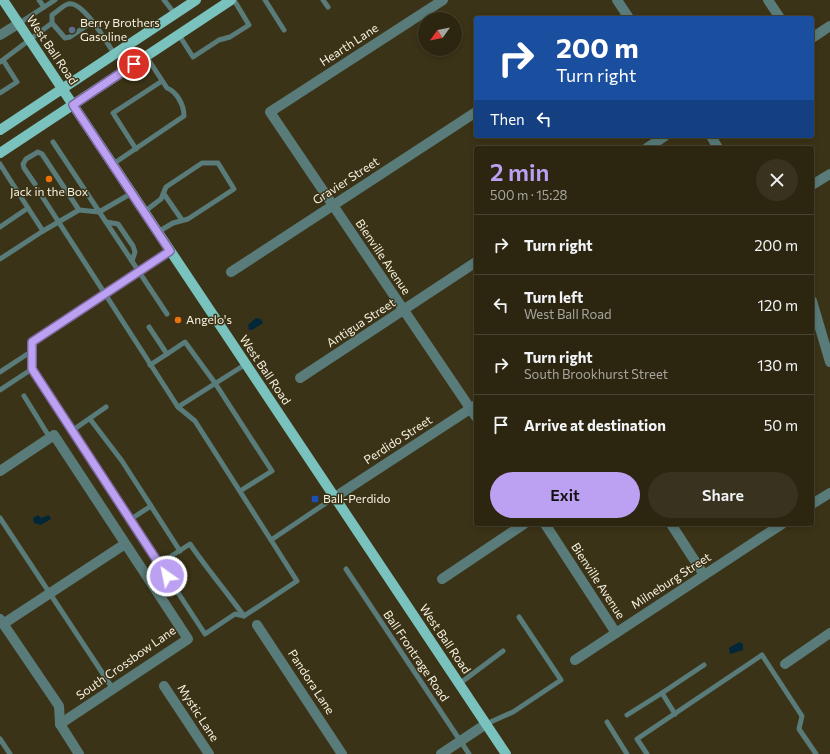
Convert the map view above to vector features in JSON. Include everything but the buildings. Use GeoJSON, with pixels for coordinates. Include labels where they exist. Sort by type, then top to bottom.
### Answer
{"type":"FeatureCollection","features":[{"type":"Feature","properties":{"kind":"main road","name":"West Ball Road"},"geometry":{"type":"LineString","coordinates":[[2,0],[506,754]]}},
{"type":"Feature","properties":{"kind":"main road"},"geometry":{"type":"LineString","coordinates":[[0,130],[196,0]]}},
{"type":"Feature","properties":{"kind":"main road"},"geometry":{"type":"LineString","coordinates":[[0,153],[231,0]]}},
{"type":"Feature","properties":{"kind":"street","name":"Hearth Lane"},"geometry":{"type":"LineString","coordinates":[[270,112],[443,0]]}},
{"type":"Feature","properties":{"kind":"street"},"geometry":{"type":"LineString","coordinates":[[617,0],[624,16]]}},
{"type":"Feature","properties":{"kind":"street"},"geometry":{"type":"LineString","coordinates":[[768,0],[779,16]]}},
{"type":"Feature","properties":{"kind":"street"},"geometry":{"type":"LineString","coordinates":[[0,35],[18,24]]}},
{"type":"Feature","properties":{"kind":"street"},"geometry":{"type":"LineString","coordinates":[[814,37],[830,26]]}},
{"type":"Feature","properties":{"kind":"street","name":"Bienville Avenue"},"geometry":{"type":"LineString","coordinates":[[270,112],[403,310],[473,407]]}},
{"type":"Feature","properties":{"kind":"street","name":"Gravier Street"},"geometry":{"type":"LineString","coordinates":[[231,272],[474,113]]}},
{"type":"Feature","properties":{"kind":"street"},"geometry":{"type":"LineString","coordinates":[[650,146],[662,138]]}},
{"type":"Feature","properties":{"kind":"street"},"geometry":{"type":"LineString","coordinates":[[814,184],[830,174]]}},
{"type":"Feature","properties":{"kind":"street","name":"Antigua Street"},"geometry":{"type":"LineString","coordinates":[[300,378],[474,263]]}},
{"type":"Feature","properties":{"kind":"street"},"geometry":{"type":"LineString","coordinates":[[814,308],[830,362]]}},
{"type":"Feature","properties":{"kind":"street","name":"Perdido Street"},"geometry":{"type":"LineString","coordinates":[[335,497],[473,407]]}},
{"type":"Feature","properties":{"kind":"street"},"geometry":{"type":"LineString","coordinates":[[0,470],[52,437]]}},
{"type":"Feature","properties":{"kind":"street","name":"South Crossbow Lane"},"geometry":{"type":"LineString","coordinates":[[52,437],[188,639],[60,724]]}},
{"type":"Feature","properties":{"kind":"street"},"geometry":{"type":"LineString","coordinates":[[814,503],[830,493]]}},
{"type":"Feature","properties":{"kind":"street"},"geometry":{"type":"LineString","coordinates":[[442,579],[521,526]]}},
{"type":"Feature","properties":{"kind":"street","name":"Bienville Avenue"},"geometry":{"type":"LineString","coordinates":[[546,526],[616,632]]}},
{"type":"Feature","properties":{"kind":"street"},"geometry":{"type":"LineString","coordinates":[[672,526],[704,575]]}},
{"type":"Feature","properties":{"kind":"street","name":"Milneburg Street"},"geometry":{"type":"LineString","coordinates":[[575,660],[779,526]]}},
{"type":"Feature","properties":{"kind":"street"},"geometry":{"type":"LineString","coordinates":[[79,754],[60,724],[59,706],[2,622],[50,594],[125,544]]}},
{"type":"Feature","properties":{"kind":"street","name":"Pandora Lane"},"geometry":{"type":"LineString","coordinates":[[257,625],[342,754]]}},
{"type":"Feature","properties":{"kind":"street"},"geometry":{"type":"LineString","coordinates":[[785,664],[830,633]]}},
{"type":"Feature","properties":{"kind":"street","name":"Mystic Lane"},"geometry":{"type":"LineString","coordinates":[[164,686],[209,754]]}},
{"type":"Feature","properties":{"kind":"street"},"geometry":{"type":"LineString","coordinates":[[442,754],[486,724]]}},
{"type":"Feature","properties":{"kind":"lane"},"geometry":{"type":"LineString","coordinates":[[39,0],[44,7]]}},
{"type":"Feature","properties":{"kind":"lane"},"geometry":{"type":"LineString","coordinates":[[18,24],[55,0]]}},
{"type":"Feature","properties":{"kind":"lane"},"geometry":{"type":"LineString","coordinates":[[164,0],[175,14]]}},
{"type":"Feature","properties":{"kind":"lane"},"geometry":{"type":"LineString","coordinates":[[178,35],[193,57],[219,40],[230,37],[249,24],[234,0]]}},
{"type":"Feature","properties":{"kind":"lane"},"geometry":{"type":"LineString","coordinates":[[265,0],[284,30]]}},
{"type":"Feature","properties":{"kind":"lane"},"geometry":{"type":"LineString","coordinates":[[323,0],[328,7]]}},
{"type":"Feature","properties":{"kind":"lane"},"geometry":{"type":"LineString","coordinates":[[92,22],[70,37],[65,38],[52,23],[52,15],[67,4],[72,4],[85,11],[114,55]]}},
{"type":"Feature","properties":{"kind":"lane"},"geometry":{"type":"LineString","coordinates":[[0,93],[18,82],[2,61],[52,23]]}},
{"type":"Feature","properties":{"kind":"lane"},"geometry":{"type":"LineString","coordinates":[[112,164],[184,116],[184,108],[172,90],[167,88],[146,56]]}},
{"type":"Feature","properties":{"kind":"lane"},"geometry":{"type":"LineString","coordinates":[[136,149],[113,113],[162,81]]}},
{"type":"Feature","properties":{"kind":"lane"},"geometry":{"type":"LineString","coordinates":[[53,142],[167,314]]}},
{"type":"Feature","properties":{"kind":"lane"},"geometry":{"type":"LineString","coordinates":[[34,184],[23,164],[26,160],[38,152],[42,154],[79,210]]}},
{"type":"Feature","properties":{"kind":"lane"},"geometry":{"type":"LineString","coordinates":[[144,212],[161,199],[166,187],[202,163],[218,163],[234,189],[188,219],[173,223],[158,232]]}},
{"type":"Feature","properties":{"kind":"lane"},"geometry":{"type":"LineString","coordinates":[[0,164],[43,231]]}},
{"type":"Feature","properties":{"kind":"lane"},"geometry":{"type":"LineString","coordinates":[[38,190],[106,293],[150,365],[178,407],[195,421],[297,581],[244,616],[235,614],[205,634],[32,369],[32,342],[106,293],[139,272],[170,251]]}},
{"type":"Feature","properties":{"kind":"lane"},"geometry":{"type":"LineString","coordinates":[[0,258],[58,221],[79,210],[99,212],[132,193]]}},
{"type":"Feature","properties":{"kind":"lane"},"geometry":{"type":"LineString","coordinates":[[164,194],[182,220]]}},
{"type":"Feature","properties":{"kind":"lane"},"geometry":{"type":"LineString","coordinates":[[0,227],[28,208]]}},
{"type":"Feature","properties":{"kind":"lane"},"geometry":{"type":"LineString","coordinates":[[106,222],[118,224],[128,238],[135,252],[132,261]]}},
{"type":"Feature","properties":{"kind":"lane"},"geometry":{"type":"LineString","coordinates":[[149,327],[167,354]]}},
{"type":"Feature","properties":{"kind":"lane"},"geometry":{"type":"LineString","coordinates":[[150,365],[185,342],[215,383],[272,470],[240,491]]}},
{"type":"Feature","properties":{"kind":"lane"},"geometry":{"type":"LineString","coordinates":[[0,372],[32,350]]}},
{"type":"Feature","properties":{"kind":"lane"},"geometry":{"type":"LineString","coordinates":[[178,407],[246,364]]}},
{"type":"Feature","properties":{"kind":"lane"},"geometry":{"type":"LineString","coordinates":[[0,390],[32,369]]}},
{"type":"Feature","properties":{"kind":"lane"},"geometry":{"type":"LineString","coordinates":[[24,396],[52,437]]}},
{"type":"Feature","properties":{"kind":"lane"},"geometry":{"type":"LineString","coordinates":[[72,430],[106,407]]}},
{"type":"Feature","properties":{"kind":"lane"},"geometry":{"type":"LineString","coordinates":[[90,419],[122,461],[180,551]]}},
{"type":"Feature","properties":{"kind":"lane"},"geometry":{"type":"LineString","coordinates":[[270,540],[335,497]]}},
{"type":"Feature","properties":{"kind":"lane"},"geometry":{"type":"LineString","coordinates":[[131,519],[152,506]]}},
{"type":"Feature","properties":{"kind":"lane"},"geometry":{"type":"LineString","coordinates":[[0,518],[113,689]]}},
{"type":"Feature","properties":{"kind":"lane"},"geometry":{"type":"LineString","coordinates":[[159,564],[190,544],[206,568],[223,586],[244,616]]}},
{"type":"Feature","properties":{"kind":"lane","name":"Ball Frontrage Road"},"geometry":{"type":"LineString","coordinates":[[346,569],[469,754]]}},
{"type":"Feature","properties":{"kind":"lane"},"geometry":{"type":"LineString","coordinates":[[486,724],[513,712],[561,680],[519,617]]}},
{"type":"Feature","properties":{"kind":"lane"},"geometry":{"type":"LineString","coordinates":[[459,684],[503,651]]}},
{"type":"Feature","properties":{"kind":"lane"},"geometry":{"type":"LineString","coordinates":[[647,754],[637,739],[762,655],[802,716],[799,729],[816,754]]}},
{"type":"Feature","properties":{"kind":"lane"},"geometry":{"type":"LineString","coordinates":[[627,715],[704,665]]}},
{"type":"Feature","properties":{"kind":"lane"},"geometry":{"type":"LineString","coordinates":[[662,693],[675,714]]}},
{"type":"Feature","properties":{"kind":"lane"},"geometry":{"type":"LineString","coordinates":[[606,722],[627,754]]}},
{"type":"Feature","properties":{"kind":"lane"},"geometry":{"type":"LineString","coordinates":[[0,739],[10,754]]}},
{"type":"Feature","properties":{"kind":"water"},"geometry":{"type":"Polygon","coordinates":[[[256,318],[261,319],[263,323],[252,330],[249,330],[248,325],[256,318]]]}},
{"type":"Feature","properties":{"kind":"water"},"geometry":{"type":"Polygon","coordinates":[[[38,515],[41,518],[49,515],[51,519],[41,525],[34,523],[33,518],[38,515]]]}},
{"type":"Feature","properties":{"kind":"water"},"geometry":{"type":"Polygon","coordinates":[[[739,642],[743,644],[743,650],[730,654],[729,648],[739,642]]]}},
{"type":"Feature","properties":{"kind":"place","name":"Berry Brothers Gasoline"},"geometry":{"type":"Point","coordinates":[72,30]}},
{"type":"Feature","properties":{"kind":"place","name":"Jack in the Box"},"geometry":{"type":"Point","coordinates":[49,179]}},
{"type":"Feature","properties":{"kind":"place","name":"Angelo's"},"geometry":{"type":"Point","coordinates":[178,320]}},
{"type":"Feature","properties":{"kind":"place","name":"Ball-Perdido"},"geometry":{"type":"Point","coordinates":[315,499]}},
{"type":"Feature","properties":{"kind":"route"},"geometry":{"type":"LineString","coordinates":[[134,64],[73,105],[170,251],[32,342],[32,369],[167,576]]}}]}
